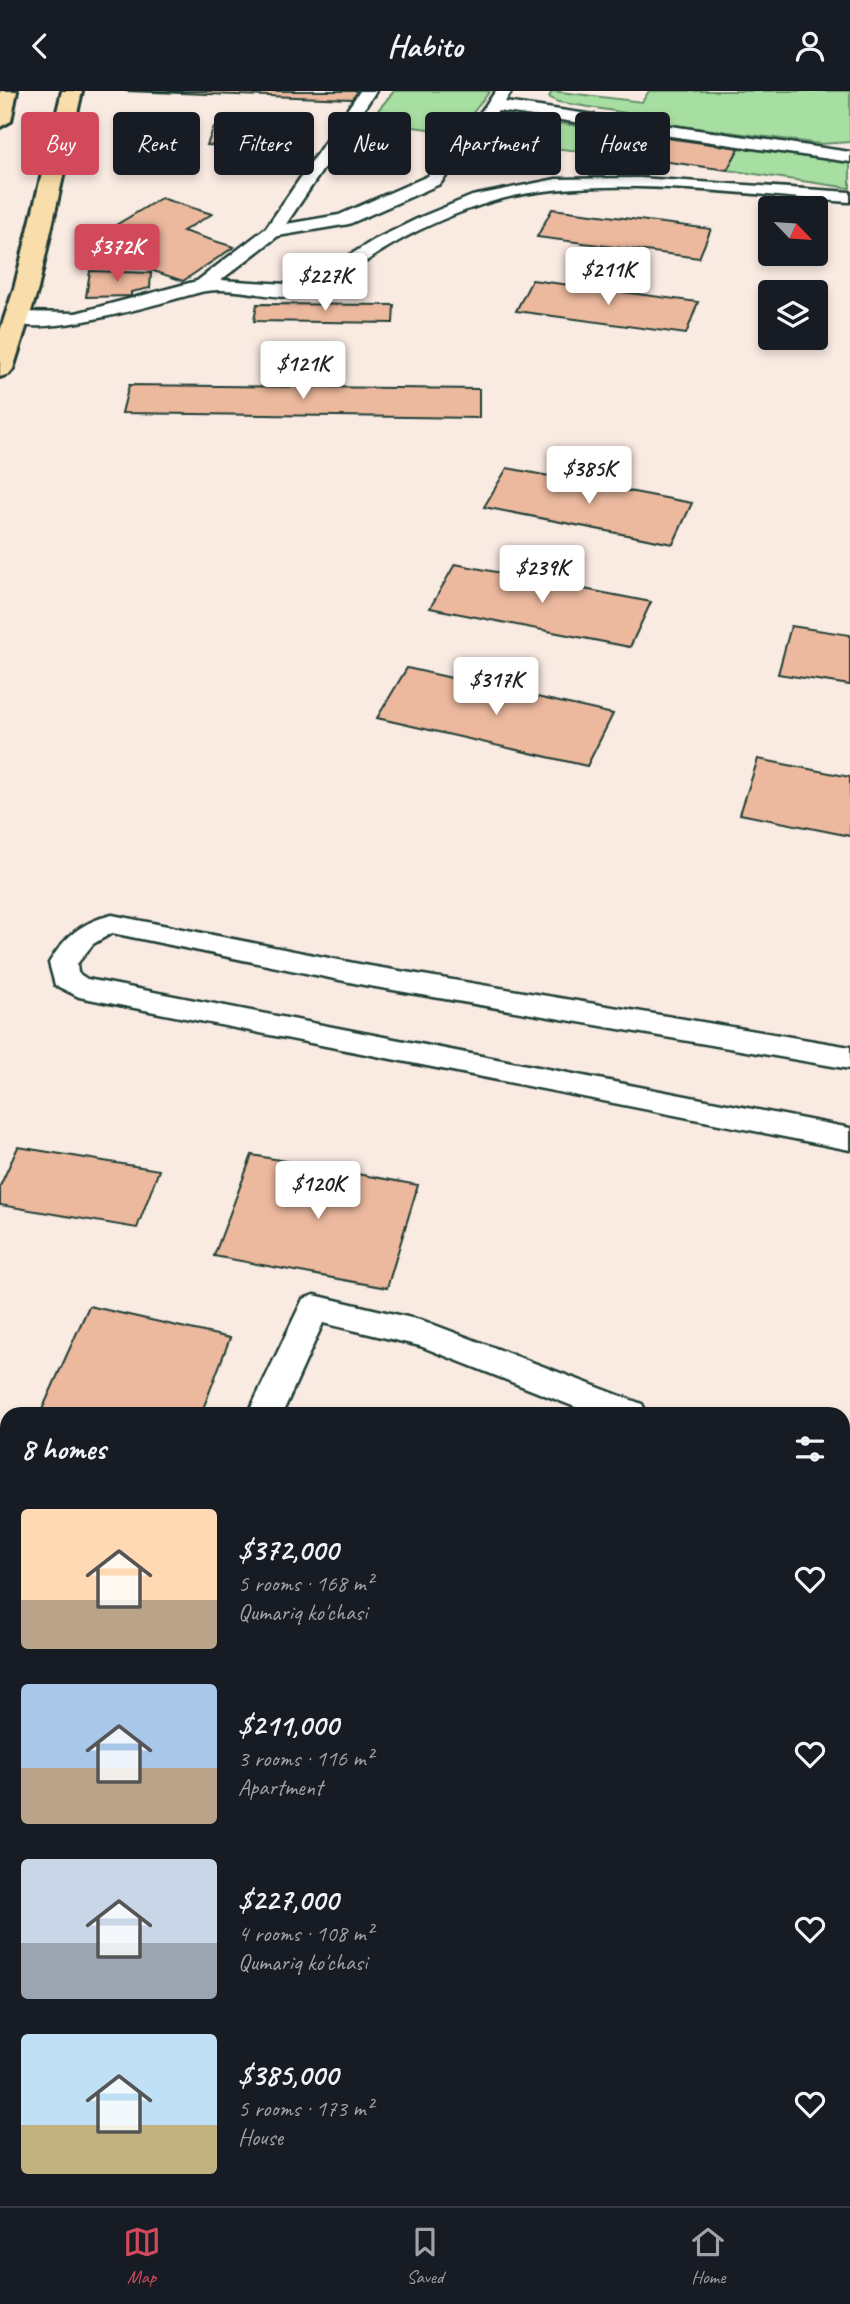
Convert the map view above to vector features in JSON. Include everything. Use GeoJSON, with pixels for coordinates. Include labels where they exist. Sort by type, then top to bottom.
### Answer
{"type":"FeatureCollection","features":[{"type":"Feature","properties":{"kind":"main road"},"geometry":{"type":"LineString","coordinates":[[0,121],[7,91]]}},
{"type":"Feature","properties":{"kind":"main road"},"geometry":{"type":"LineString","coordinates":[[0,369],[17,318],[72,91]]}},
{"type":"Feature","properties":{"kind":"lane"},"geometry":{"type":"LineString","coordinates":[[204,285],[272,232],[368,91]]}},
{"type":"Feature","properties":{"kind":"lane"},"geometry":{"type":"LineString","coordinates":[[272,232],[343,221],[433,180],[470,139],[499,98],[850,157]]}},
{"type":"Feature","properties":{"kind":"lane"},"geometry":{"type":"LineString","coordinates":[[17,318],[76,319],[204,285],[306,291],[371,249],[427,221],[478,200],[556,184],[639,183],[850,197]]}},
{"type":"Feature","properties":{"kind":"lane"},"geometry":{"type":"LineString","coordinates":[[850,1058],[364,975],[112,924],[95,927],[81,937],[63,963],[65,978],[79,987],[850,1139]]}},
{"type":"Feature","properties":{"kind":"lane"},"geometry":{"type":"LineString","coordinates":[[268,1407],[314,1308],[424,1334],[611,1407]]}},
{"type":"Feature","properties":{"kind":"green space"},"geometry":{"type":"Polygon","coordinates":[[[394,91],[490,91],[474,112],[425,112],[425,129],[411,127],[411,112],[376,112],[394,91]]]}},
{"type":"Feature","properties":{"kind":"green space"},"geometry":{"type":"Polygon","coordinates":[[[552,91],[642,102],[649,91],[850,91],[850,142],[820,144],[670,124],[670,112],[620,112],[558,102],[549,97],[552,91]]]}},
{"type":"Feature","properties":{"kind":"green space"},"geometry":{"type":"Polygon","coordinates":[[[561,124],[575,126],[575,151],[561,149],[561,124]]]}},
{"type":"Feature","properties":{"kind":"green space"},"geometry":{"type":"Polygon","coordinates":[[[739,148],[850,163],[850,188],[727,170],[739,148]]]}},
{"type":"Feature","properties":{"kind":"building"},"geometry":{"type":"Polygon","coordinates":[[[125,91],[359,91],[352,99],[125,91]]]}},
{"type":"Feature","properties":{"kind":"building"},"geometry":{"type":"Polygon","coordinates":[[[214,127],[214,145],[207,145],[214,127]]]}},
{"type":"Feature","properties":{"kind":"building"},"geometry":{"type":"Polygon","coordinates":[[[670,138],[739,148],[727,170],[670,162],[670,138]]]}},
{"type":"Feature","properties":{"kind":"building"},"geometry":{"type":"Polygon","coordinates":[[[161,198],[212,214],[183,231],[234,247],[183,281],[118,259],[123,256],[104,249],[96,237],[161,198]]]}},
{"type":"Feature","properties":{"kind":"building"},"geometry":{"type":"Polygon","coordinates":[[[552,209],[711,229],[699,258],[537,237],[552,209]]]}},
{"type":"Feature","properties":{"kind":"building"},"geometry":{"type":"Polygon","coordinates":[[[90,271],[151,273],[150,288],[131,292],[131,296],[86,297],[90,271]]]}},
{"type":"Feature","properties":{"kind":"building"},"geometry":{"type":"Polygon","coordinates":[[[532,280],[698,302],[686,334],[516,311],[532,280]]]}},
{"type":"Feature","properties":{"kind":"building"},"geometry":{"type":"Polygon","coordinates":[[[257,304],[394,305],[393,323],[254,321],[257,304]]]}},
{"type":"Feature","properties":{"kind":"building"},"geometry":{"type":"Polygon","coordinates":[[[129,385],[479,389],[479,418],[122,413],[129,385]]]}},
{"type":"Feature","properties":{"kind":"building"},"geometry":{"type":"Polygon","coordinates":[[[507,468],[692,503],[673,544],[484,507],[507,468]]]}},
{"type":"Feature","properties":{"kind":"building"},"geometry":{"type":"Polygon","coordinates":[[[455,564],[651,602],[630,647],[430,608],[455,564]]]}},
{"type":"Feature","properties":{"kind":"building"},"geometry":{"type":"Polygon","coordinates":[[[791,626],[850,635],[850,685],[778,674],[791,626]]]}},
{"type":"Feature","properties":{"kind":"building"},"geometry":{"type":"Polygon","coordinates":[[[407,668],[613,714],[587,766],[377,718],[407,668]]]}},
{"type":"Feature","properties":{"kind":"building"},"geometry":{"type":"Polygon","coordinates":[[[758,759],[850,777],[850,836],[740,814],[758,759]]]}},
{"type":"Feature","properties":{"kind":"building"},"geometry":{"type":"Polygon","coordinates":[[[18,1147],[159,1170],[137,1228],[0,1205],[0,1186],[18,1147]]]}},
{"type":"Feature","properties":{"kind":"building"},"geometry":{"type":"Polygon","coordinates":[[[252,1155],[418,1185],[387,1288],[214,1256],[252,1155]]]}},
{"type":"Feature","properties":{"kind":"building"},"geometry":{"type":"Polygon","coordinates":[[[89,1306],[230,1338],[204,1407],[43,1407],[89,1306]]]}}]}
